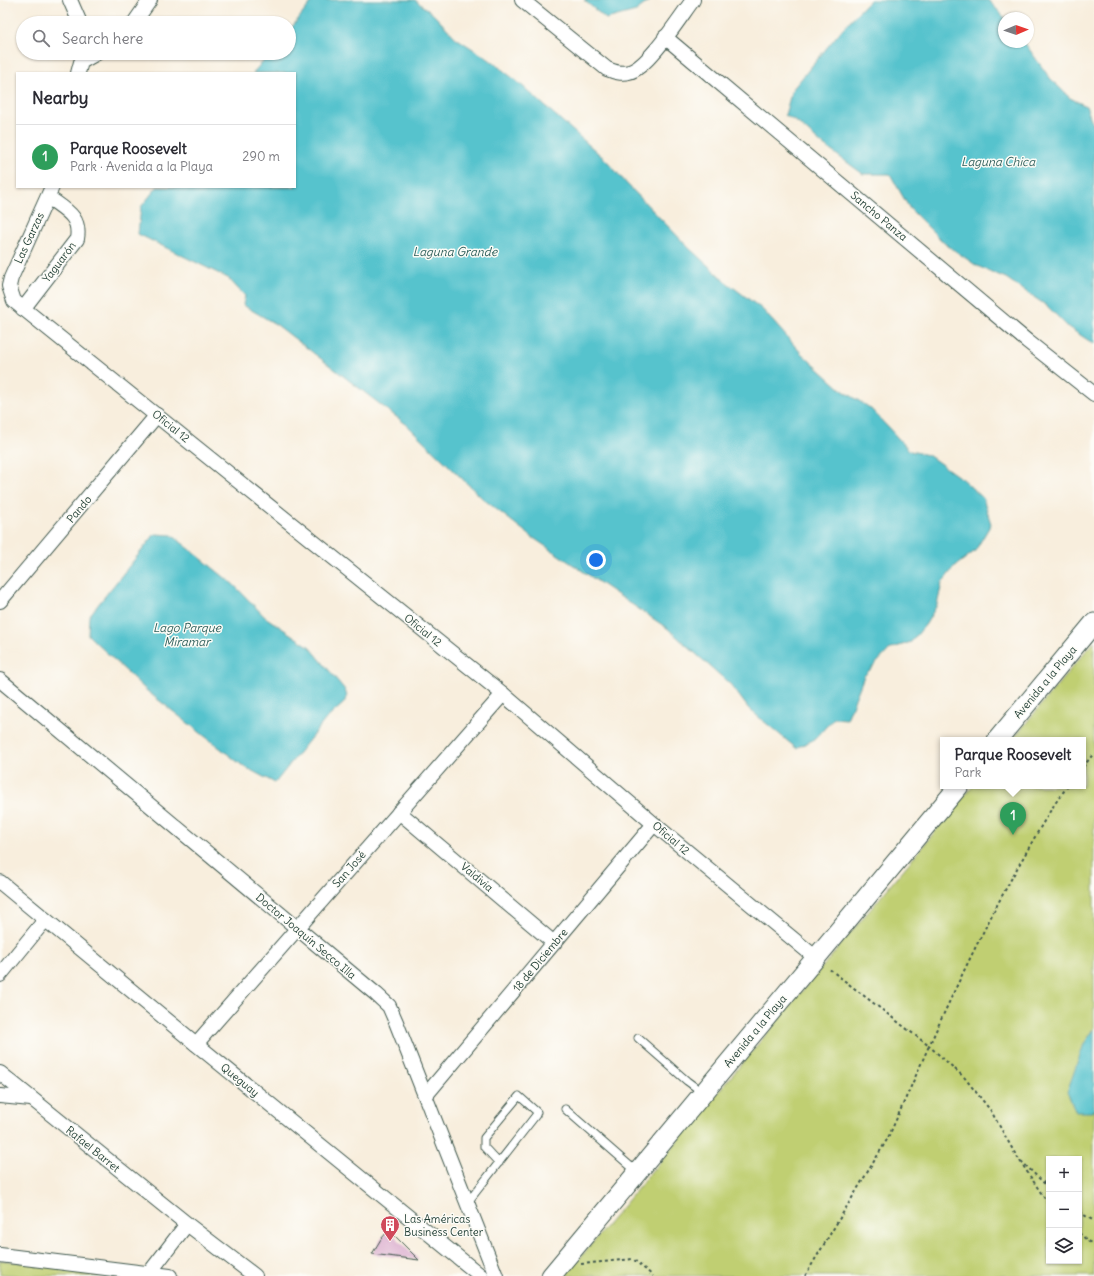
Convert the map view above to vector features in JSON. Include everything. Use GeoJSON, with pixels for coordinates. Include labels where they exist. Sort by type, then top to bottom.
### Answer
{"type":"FeatureCollection","features":[{"type":"Feature","properties":{"kind":"street"},"geometry":{"type":"LineString","coordinates":[[70,0],[77,16]]}},
{"type":"Feature","properties":{"kind":"street"},"geometry":{"type":"LineString","coordinates":[[139,16],[150,0]]}},
{"type":"Feature","properties":{"kind":"street"},"geometry":{"type":"LineString","coordinates":[[522,0],[608,69],[617,72],[630,72],[644,64],[693,0]]}},
{"type":"Feature","properties":{"kind":"street","name":"Sancho Panza"},"geometry":{"type":"LineString","coordinates":[[665,37],[1021,336],[1094,394]]}},
{"type":"Feature","properties":{"kind":"street","name":"Las Garzas"},"geometry":{"type":"LineString","coordinates":[[23,310],[14,301],[9,286],[20,256],[50,192]]}},
{"type":"Feature","properties":{"kind":"street","name":"Yaguarón"},"geometry":{"type":"LineString","coordinates":[[23,310],[76,239],[79,228],[75,218],[50,192]]}},
{"type":"Feature","properties":{"kind":"street","name":"Oficial 12"},"geometry":{"type":"LineString","coordinates":[[23,310],[157,415],[503,694],[654,824],[816,958]]}},
{"type":"Feature","properties":{"kind":"street","name":"Pando"},"geometry":{"type":"LineString","coordinates":[[0,601],[157,415]]}},
{"type":"Feature","properties":{"kind":"street","name":"Avenida a la Playa"},"geometry":{"type":"LineString","coordinates":[[999,737],[1094,623]]}},
{"type":"Feature","properties":{"kind":"street","name":"Doctor Joaquín Secco Illa"},"geometry":{"type":"LineString","coordinates":[[0,680],[376,994],[388,1006],[426,1095],[496,1276]]}},
{"type":"Feature","properties":{"kind":"street","name":"San José"},"geometry":{"type":"LineString","coordinates":[[196,1044],[503,694]]}},
{"type":"Feature","properties":{"kind":"street","name":"Avenida a la Playa"},"geometry":{"type":"LineString","coordinates":[[551,1276],[957,789]]}},
{"type":"Feature","properties":{"kind":"street","name":"Valdivia"},"geometry":{"type":"LineString","coordinates":[[399,812],[554,942]]}},
{"type":"Feature","properties":{"kind":"street","name":"18 de Diciembre"},"geometry":{"type":"LineString","coordinates":[[426,1095],[654,824]]}},
{"type":"Feature","properties":{"kind":"street","name":"Queguay"},"geometry":{"type":"LineString","coordinates":[[0,882],[480,1276]]}},
{"type":"Feature","properties":{"kind":"street"},"geometry":{"type":"LineString","coordinates":[[0,975],[45,920]]}},
{"type":"Feature","properties":{"kind":"street","name":"Rafael Barret"},"geometry":{"type":"LineString","coordinates":[[0,1073],[31,1100],[255,1276]]}},
{"type":"Feature","properties":{"kind":"street"},"geometry":{"type":"LineString","coordinates":[[0,1096],[31,1100]]}},
{"type":"Feature","properties":{"kind":"street"},"geometry":{"type":"LineString","coordinates":[[147,1275],[187,1224]]}},
{"type":"Feature","properties":{"kind":"street"},"geometry":{"type":"LineString","coordinates":[[0,1255],[147,1275],[170,1276]]}},
{"type":"Feature","properties":{"kind":"lane"},"geometry":{"type":"LineString","coordinates":[[638,1038],[703,1093]]}},
{"type":"Feature","properties":{"kind":"lane"},"geometry":{"type":"LineString","coordinates":[[468,1202],[499,1163],[536,1115],[535,1108],[519,1096],[484,1138],[484,1147],[499,1163]]}},
{"type":"Feature","properties":{"kind":"lane"},"geometry":{"type":"LineString","coordinates":[[564,1109],[637,1172]]}},
{"type":"Feature","properties":{"kind":"path"},"geometry":{"type":"LineString","coordinates":[[1086,763],[1094,753]]}},
{"type":"Feature","properties":{"kind":"path"},"geometry":{"type":"LineString","coordinates":[[805,1276],[888,1138],[960,977],[1006,887],[1055,801],[1065,789]]}},
{"type":"Feature","properties":{"kind":"path"},"geometry":{"type":"LineString","coordinates":[[816,958],[929,1046],[964,1077],[991,1112],[1017,1157],[1046,1200]]}},
{"type":"Feature","properties":{"kind":"path"},"geometry":{"type":"LineString","coordinates":[[1017,1157],[1046,1185]]}},
{"type":"Feature","properties":{"kind":"path"},"geometry":{"type":"LineString","coordinates":[[1082,1214],[1094,1221]]}},
{"type":"Feature","properties":{"kind":"path"},"geometry":{"type":"LineString","coordinates":[[1082,1236],[1089,1242],[1094,1243]]}},
{"type":"Feature","properties":{"kind":"path"},"geometry":{"type":"LineString","coordinates":[[579,1265],[633,1259],[653,1276]]}},
{"type":"Feature","properties":{"kind":"green space"},"geometry":{"type":"Polygon","coordinates":[[[1094,641],[1094,1029],[1084,1044],[1092,1112],[1094,1108],[1094,1276],[565,1276],[971,789],[1086,789],[1086,737],[1014,737],[1094,641]]]}},
{"type":"Feature","properties":{"kind":"green space"},"geometry":{"type":"Polygon","coordinates":[[[0,1260],[134,1276],[24,1276],[0,1274],[0,1260]]]}},
{"type":"Feature","properties":{"kind":"water","name":"Laguna Grande"},"geometry":{"type":"Polygon","coordinates":[[[313,0],[415,0],[433,14],[456,38],[490,60],[519,83],[607,161],[626,183],[690,249],[726,282],[762,309],[802,354],[842,390],[870,408],[910,451],[928,455],[962,479],[983,498],[991,524],[975,551],[954,567],[942,583],[937,605],[926,624],[911,642],[890,649],[864,676],[847,719],[834,718],[815,739],[796,748],[749,709],[731,685],[667,628],[532,537],[482,498],[407,425],[277,325],[243,305],[245,296],[228,278],[138,234],[141,207],[156,188],[296,188],[296,72],[254,72],[264,60],[296,60],[296,22],[313,0]]]}},
{"type":"Feature","properties":{"kind":"water"},"geometry":{"type":"Polygon","coordinates":[[[584,0],[650,0],[636,11],[606,19],[584,0]]]}},
{"type":"Feature","properties":{"kind":"water","name":"Laguna Chica"},"geometry":{"type":"Polygon","coordinates":[[[870,0],[988,0],[999,12],[998,12],[998,48],[1028,48],[1049,77],[1070,98],[1086,106],[1094,127],[1094,344],[1068,327],[1047,306],[1006,278],[977,266],[944,243],[910,209],[890,174],[863,174],[822,144],[798,123],[785,115],[792,90],[844,27],[870,0]]]}},
{"type":"Feature","properties":{"kind":"water","name":"Lago Parque Miramar"},"geometry":{"type":"Polygon","coordinates":[[[155,534],[172,535],[234,585],[265,617],[310,647],[345,690],[347,696],[344,703],[325,720],[275,783],[243,766],[147,691],[88,635],[89,616],[155,534]]]}},
{"type":"Feature","properties":{"kind":"water"},"geometry":{"type":"Polygon","coordinates":[[[1094,1029],[1094,1108],[1092,1112],[1076,1112],[1067,1092],[1084,1044],[1094,1029]]]}},
{"type":"Feature","properties":{"kind":"building","name":"Las Américas Business Center"},"geometry":{"type":"Polygon","coordinates":[[[389,1230],[419,1260],[372,1254],[381,1239],[389,1230]]]}},
{"type":"Feature","properties":{"kind":"place","name":"Parque Roosevelt"},"geometry":{"type":"Point","coordinates":[1013,835]}},
{"type":"Feature","properties":{"kind":"place","name":"Las Américas Business Center"},"geometry":{"type":"Point","coordinates":[390,1242]}}]}
